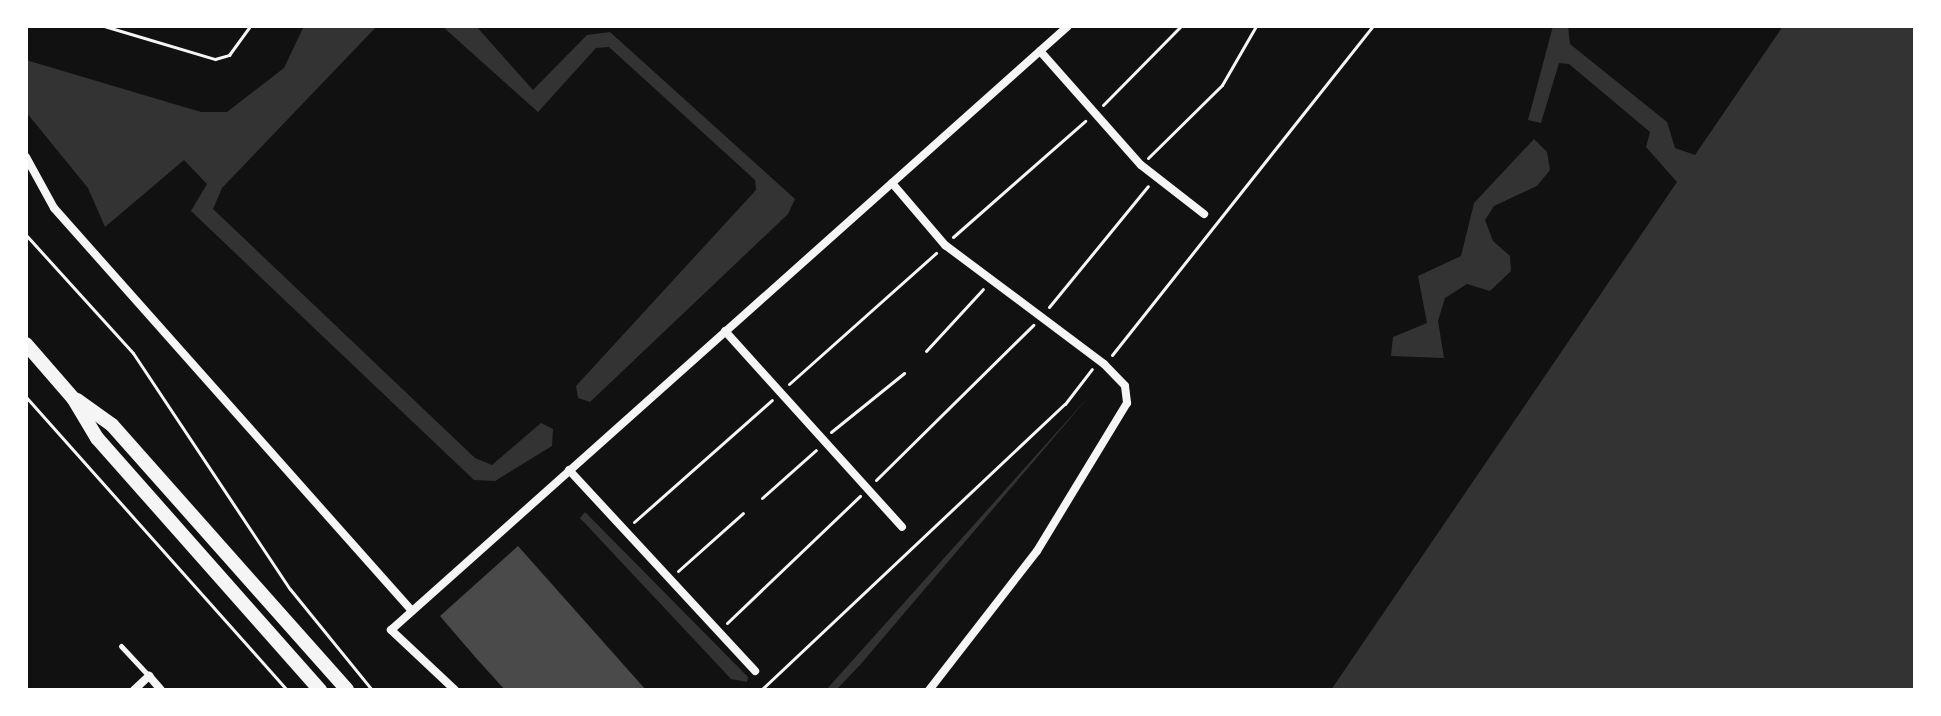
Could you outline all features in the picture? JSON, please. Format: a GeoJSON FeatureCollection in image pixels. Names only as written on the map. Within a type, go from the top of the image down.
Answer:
{"type":"FeatureCollection","features":[{"type":"Feature","properties":{"kind":"main road"},"geometry":{"type":"LineString","coordinates":[[26,344],[73,398],[97,438],[320,690]]}},
{"type":"Feature","properties":{"kind":"main road"},"geometry":{"type":"LineString","coordinates":[[73,398],[112,425],[347,690]]}},
{"type":"Feature","properties":{"kind":"street"},"geometry":{"type":"LineString","coordinates":[[455,690],[391,630],[1068,26]]}},
{"type":"Feature","properties":{"kind":"street"},"geometry":{"type":"LineString","coordinates":[[1040,51],[1141,165],[1204,214]]}},
{"type":"Feature","properties":{"kind":"street"},"geometry":{"type":"LineString","coordinates":[[26,157],[54,208],[412,611]]}},
{"type":"Feature","properties":{"kind":"street"},"geometry":{"type":"LineString","coordinates":[[892,183],[945,245],[1102,362],[1125,386],[1120,425],[1029,563],[929,690]]}},
{"type":"Feature","properties":{"kind":"street"},"geometry":{"type":"LineString","coordinates":[[725,331],[902,527]]}},
{"type":"Feature","properties":{"kind":"street"},"geometry":{"type":"LineString","coordinates":[[569,470],[755,671]]}},
{"type":"Feature","properties":{"kind":"street"},"geometry":{"type":"LineString","coordinates":[[134,690],[149,676],[161,690]]}},
{"type":"Feature","properties":{"kind":"lane"},"geometry":{"type":"LineString","coordinates":[[121,646],[149,676]]}},
{"type":"Feature","properties":{"kind":"path"},"geometry":{"type":"LineString","coordinates":[[104,26],[215,59],[229,55],[250,26]]}},
{"type":"Feature","properties":{"kind":"path"},"geometry":{"type":"LineString","coordinates":[[1178,36],[1181,26]]}},
{"type":"Feature","properties":{"kind":"path"},"geometry":{"type":"LineString","coordinates":[[1141,165],[1222,85],[1256,26]]}},
{"type":"Feature","properties":{"kind":"path"},"geometry":{"type":"LineString","coordinates":[[761,690],[1065,404],[1250,190],[1373,26]]}},
{"type":"Feature","properties":{"kind":"path"},"geometry":{"type":"LineString","coordinates":[[718,632],[1040,317],[1157,176]]}},
{"type":"Feature","properties":{"kind":"path"},"geometry":{"type":"LineString","coordinates":[[26,235],[140,363],[290,589],[372,690]]}},
{"type":"Feature","properties":{"kind":"path"},"geometry":{"type":"LineString","coordinates":[[926,351],[991,280]]}},
{"type":"Feature","properties":{"kind":"path"},"geometry":{"type":"LineString","coordinates":[[26,397],[287,690]]}},
{"type":"Feature","properties":{"kind":"path"},"geometry":{"type":"LineString","coordinates":[[625,530],[706,459]]}},
{"type":"Feature","properties":{"kind":"path"},"geometry":{"type":"LineString","coordinates":[[670,578],[743,513]]}},
{"type":"Feature","properties":{"kind":"shaded area"},"geometry":{"type":"Polygon","coordinates":[[[304,26],[377,26],[222,188],[213,209],[475,458],[492,465],[541,423],[553,429],[552,446],[495,481],[474,480],[191,211],[207,184],[184,160],[105,227],[88,188],[26,112],[26,60],[201,112],[227,112],[284,68],[304,26]]]}},
{"type":"Feature","properties":{"kind":"shaded area"},"geometry":{"type":"Polygon","coordinates":[[[442,26],[476,26],[533,90],[587,35],[610,32],[795,199],[788,214],[590,402],[578,398],[576,386],[756,190],[755,180],[609,47],[596,48],[538,112],[442,26]]]}},
{"type":"Feature","properties":{"kind":"shaded area"},"geometry":{"type":"Polygon","coordinates":[[[1553,26],[1568,26],[1570,44],[1667,122],[1675,148],[1695,155],[1783,26],[1915,26],[1915,690],[1331,690],[1677,182],[1646,147],[1650,132],[1569,64],[1559,63],[1541,123],[1528,120],[1553,26]]]}},
{"type":"Feature","properties":{"kind":"shaded area"},"geometry":{"type":"Polygon","coordinates":[[[1534,139],[1547,152],[1550,170],[1537,186],[1494,206],[1485,220],[1493,241],[1510,256],[1511,271],[1490,291],[1467,284],[1445,298],[1438,321],[1444,358],[1391,356],[1393,337],[1427,323],[1418,276],[1461,256],[1474,203],[1534,139]]]}},
{"type":"Feature","properties":{"kind":"shaded area"},"geometry":{"type":"Polygon","coordinates":[[[1091,394],[860,665],[836,690],[826,690],[1091,394]]]}},
{"type":"Feature","properties":{"kind":"shaded area"},"geometry":{"type":"Polygon","coordinates":[[[585,512],[748,677],[747,682],[731,679],[580,518],[585,512]]]}},
{"type":"Feature","properties":{"kind":"building"},"geometry":{"type":"Polygon","coordinates":[[[518,546],[646,690],[505,690],[476,658],[440,616],[518,546]]]}}]}
